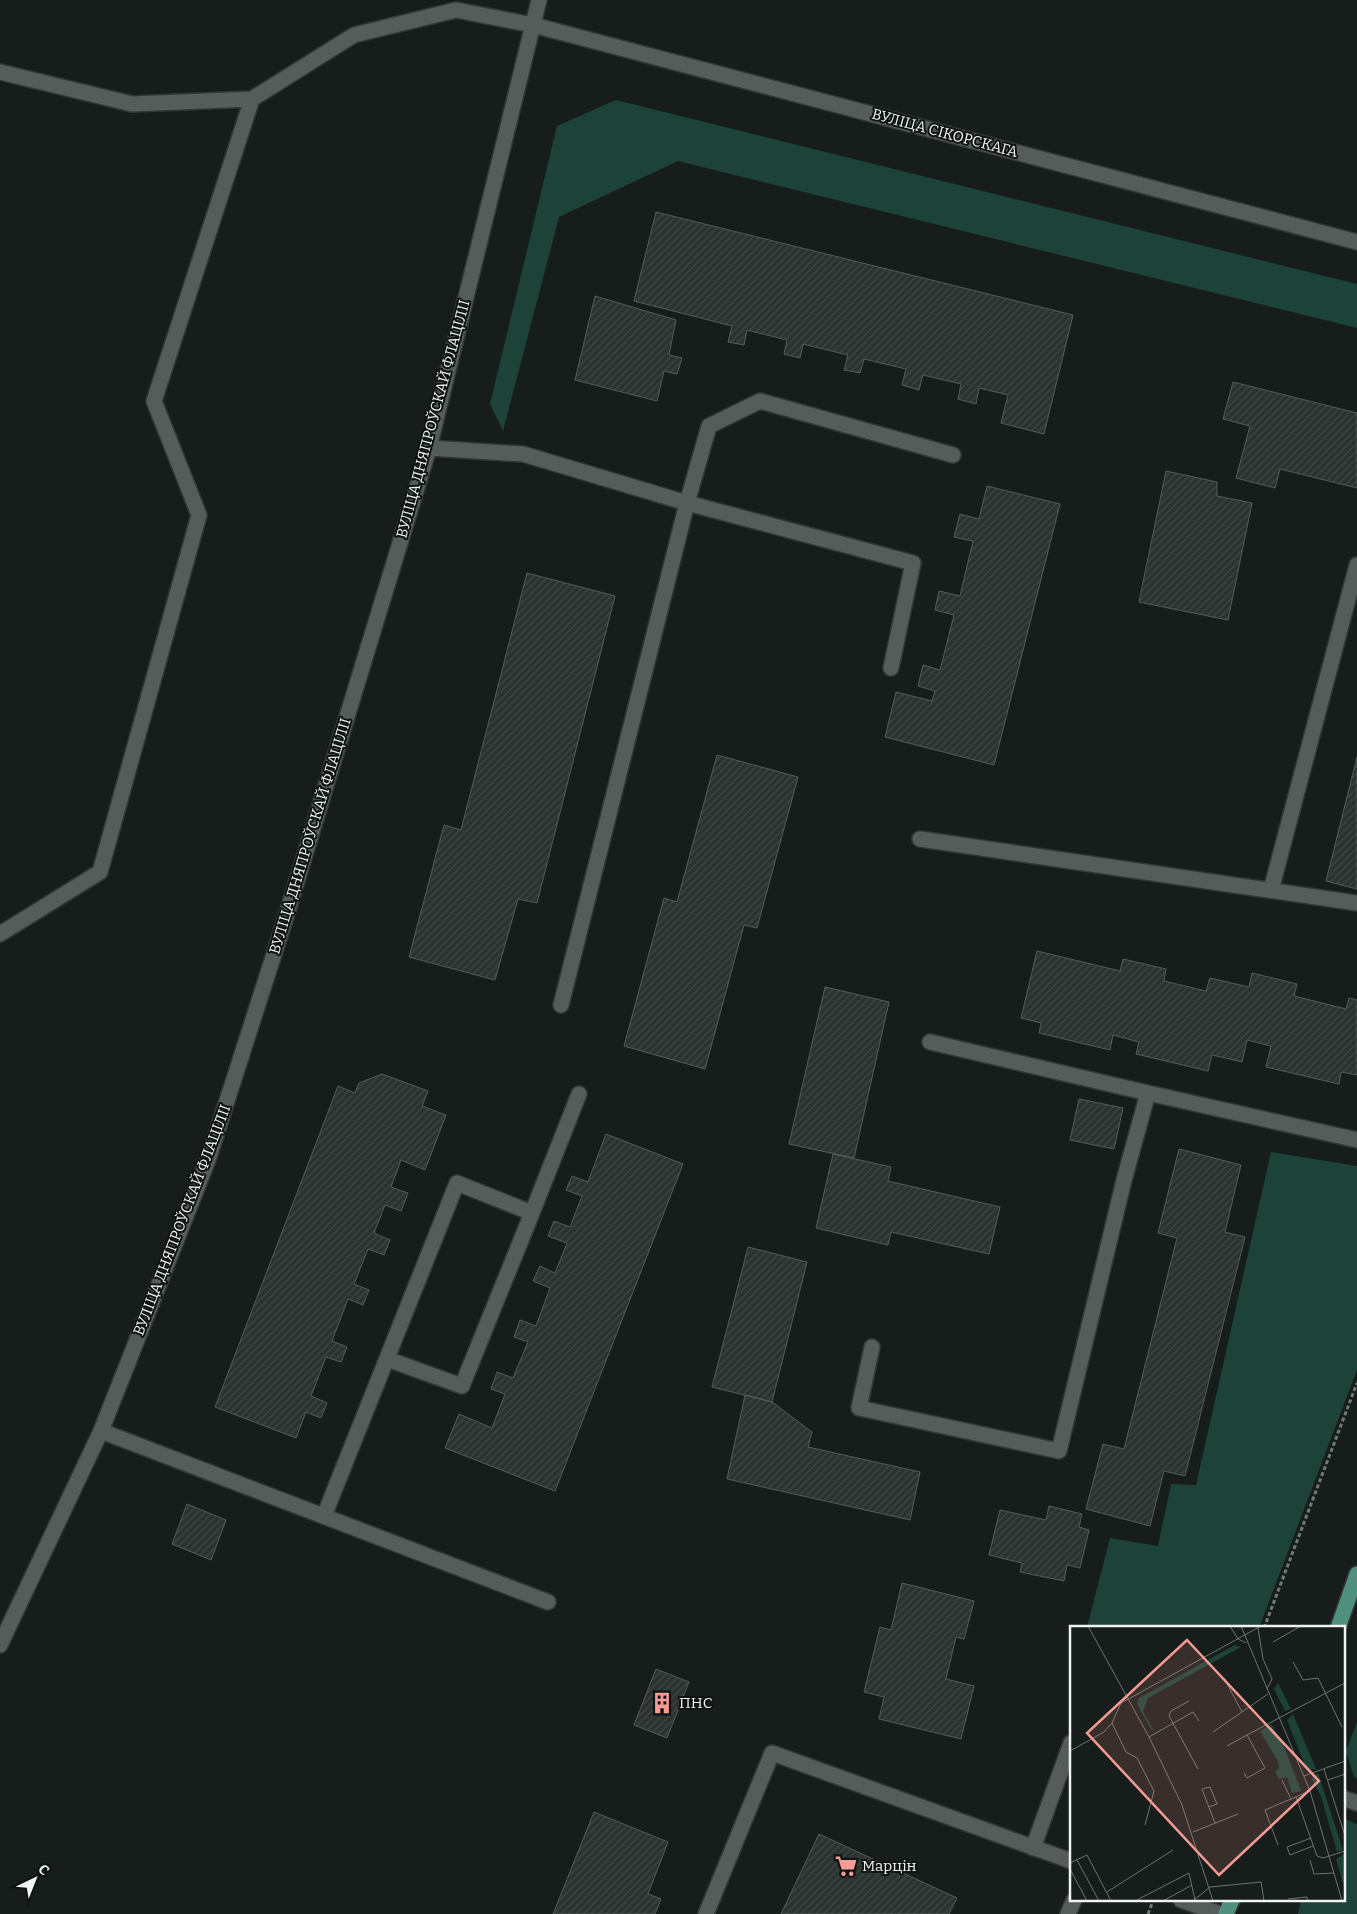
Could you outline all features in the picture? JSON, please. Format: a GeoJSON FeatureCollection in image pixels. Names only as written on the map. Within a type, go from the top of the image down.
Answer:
{"type":"FeatureCollection","features":[{"type":"Feature","properties":{"kind":"main road"},"geometry":{"type":"LineString","coordinates":[[1339,1626],[1357,1574]]}},
{"type":"Feature","properties":{"kind":"main road"},"geometry":{"type":"LineString","coordinates":[[1226,1914],[1231,1902]]}},
{"type":"Feature","properties":{"kind":"street","name":"ВУЛІЦА ДНЯПРОЎСКАЙ ФЛАЦІЛІІ"},"geometry":{"type":"LineString","coordinates":[[0,1645],[101,1431],[208,1160],[286,920],[429,448],[539,0]]}},
{"type":"Feature","properties":{"kind":"street","name":"ВУЛІЦА СІКОРСКАГА"},"geometry":{"type":"LineString","coordinates":[[252,99],[354,35],[456,10],[533,25],[1357,242]]}},
{"type":"Feature","properties":{"kind":"street"},"geometry":{"type":"LineString","coordinates":[[0,72],[132,104],[252,99],[154,401],[199,515],[100,872],[0,934]]}},
{"type":"Feature","properties":{"kind":"street"},"geometry":{"type":"LineString","coordinates":[[561,1005],[687,503],[709,426],[760,401],[953,454]]}},
{"type":"Feature","properties":{"kind":"street"},"geometry":{"type":"LineString","coordinates":[[429,448],[522,454],[687,503],[914,563],[890,668]]}},
{"type":"Feature","properties":{"kind":"street"},"geometry":{"type":"LineString","coordinates":[[1271,890],[1357,565]]}},
{"type":"Feature","properties":{"kind":"street"},"geometry":{"type":"LineString","coordinates":[[920,839],[1357,903]]}},
{"type":"Feature","properties":{"kind":"street"},"geometry":{"type":"LineString","coordinates":[[930,1042],[1357,1140]]}},
{"type":"Feature","properties":{"kind":"street"},"geometry":{"type":"LineString","coordinates":[[872,1347],[859,1408],[1059,1451],[1124,1180],[1148,1093]]}},
{"type":"Feature","properties":{"kind":"street"},"geometry":{"type":"LineString","coordinates":[[387,1359],[462,1386],[579,1094]]}},
{"type":"Feature","properties":{"kind":"street"},"geometry":{"type":"LineString","coordinates":[[324,1516],[457,1183],[532,1213]]}},
{"type":"Feature","properties":{"kind":"street"},"geometry":{"type":"LineString","coordinates":[[101,1431],[548,1602]]}},
{"type":"Feature","properties":{"kind":"street"},"geometry":{"type":"LineString","coordinates":[[1033,1848],[1070,1746]]}},
{"type":"Feature","properties":{"kind":"street"},"geometry":{"type":"LineString","coordinates":[[706,1914],[772,1753],[1070,1861]]}},
{"type":"Feature","properties":{"kind":"street"},"geometry":{"type":"LineString","coordinates":[[1344,1798],[1357,1803]]}},
{"type":"Feature","properties":{"kind":"street"},"geometry":{"type":"LineString","coordinates":[[1068,1914],[1073,1902]]}},
{"type":"Feature","properties":{"kind":"street"},"geometry":{"type":"LineString","coordinates":[[1187,1902],[1220,1914]]}},
{"type":"Feature","properties":{"kind":"path"},"geometry":{"type":"LineString","coordinates":[[1265,1626],[1357,1383]]}},
{"type":"Feature","properties":{"kind":"path"},"geometry":{"type":"LineString","coordinates":[[1148,1914],[1153,1902]]}},
{"type":"Feature","properties":{"kind":"green space"},"geometry":{"type":"Polygon","coordinates":[[[616,100],[1357,284],[1357,328],[678,161],[559,217],[503,431],[490,404],[557,126],[616,100]]]}},
{"type":"Feature","properties":{"kind":"green space"},"geometry":{"type":"Polygon","coordinates":[[[1271,1152],[1357,1166],[1357,1370],[1260,1626],[1087,1626],[1110,1538],[1158,1546],[1171,1484],[1196,1485],[1271,1152]]]}},
{"type":"Feature","properties":{"kind":"green space"},"geometry":{"type":"Polygon","coordinates":[[[1357,1722],[1357,1778],[1354,1777],[1346,1751],[1357,1722]]]}},
{"type":"Feature","properties":{"kind":"green space"},"geometry":{"type":"Polygon","coordinates":[[[1344,1820],[1357,1824],[1357,1914],[1298,1914],[1301,1902],[1344,1902],[1344,1820]]]}},
{"type":"Feature","properties":{"kind":"building"},"geometry":{"type":"Polygon","coordinates":[[[656,212],[1073,315],[1044,434],[1001,423],[1008,395],[979,388],[976,404],[958,399],[961,384],[923,375],[919,390],[902,385],[906,369],[864,359],[860,373],[844,370],[848,355],[803,344],[800,358],[784,354],[787,340],[747,330],[744,345],[728,342],[732,326],[634,301],[656,212]]]}},
{"type":"Feature","properties":{"kind":"building"},"geometry":{"type":"Polygon","coordinates":[[[595,296],[676,320],[669,355],[682,358],[677,374],[664,371],[657,401],[575,380],[595,296]]]}},
{"type":"Feature","properties":{"kind":"building"},"geometry":{"type":"Polygon","coordinates":[[[1233,382],[1357,413],[1357,488],[1280,469],[1275,488],[1236,478],[1250,426],[1223,419],[1233,382]]]}},
{"type":"Feature","properties":{"kind":"building"},"geometry":{"type":"Polygon","coordinates":[[[1166,471],[1217,482],[1217,496],[1252,503],[1228,620],[1139,602],[1166,471]]]}},
{"type":"Feature","properties":{"kind":"building"},"geometry":{"type":"Polygon","coordinates":[[[987,486],[1060,504],[994,765],[885,737],[896,692],[932,701],[935,691],[918,686],[923,665],[940,670],[954,615],[935,610],[939,591],[960,596],[973,541],[954,537],[960,514],[979,519],[987,486]]]}},
{"type":"Feature","properties":{"kind":"building"},"geometry":{"type":"Polygon","coordinates":[[[527,573],[615,596],[537,903],[518,899],[495,980],[409,957],[444,825],[461,830],[527,573]]]}},
{"type":"Feature","properties":{"kind":"building"},"geometry":{"type":"Polygon","coordinates":[[[717,755],[798,777],[757,928],[744,925],[705,1069],[624,1046],[664,898],[677,902],[717,755]]]}},
{"type":"Feature","properties":{"kind":"building"},"geometry":{"type":"Polygon","coordinates":[[[1357,757],[1357,889],[1326,881],[1357,757]]]}},
{"type":"Feature","properties":{"kind":"building"},"geometry":{"type":"Polygon","coordinates":[[[1037,951],[1120,971],[1123,959],[1166,969],[1164,981],[1206,991],[1210,978],[1249,987],[1252,973],[1297,984],[1294,996],[1346,1009],[1349,998],[1357,1000],[1357,1075],[1341,1072],[1339,1084],[1266,1067],[1271,1046],[1247,1040],[1242,1062],[1212,1055],[1208,1071],[1136,1054],[1139,1042],[1113,1035],[1110,1050],[1039,1033],[1041,1023],[1021,1018],[1037,951]]]}},
{"type":"Feature","properties":{"kind":"building"},"geometry":{"type":"Polygon","coordinates":[[[825,987],[889,1002],[854,1158],[789,1144],[825,987]]]}},
{"type":"Feature","properties":{"kind":"building"},"geometry":{"type":"Polygon","coordinates":[[[382,1074],[428,1091],[422,1106],[446,1115],[425,1170],[401,1160],[391,1187],[408,1193],[401,1211],[385,1205],[374,1233],[390,1240],[384,1255],[368,1249],[354,1284],[369,1290],[363,1305],[348,1299],[332,1341],[347,1347],[341,1362],[326,1357],[311,1396],[327,1403],[321,1418],[306,1412],[296,1438],[215,1407],[338,1086],[355,1093],[359,1083],[382,1074]]]}},
{"type":"Feature","properties":{"kind":"building"},"geometry":{"type":"Polygon","coordinates":[[[1079,1099],[1123,1108],[1114,1149],[1070,1140],[1079,1099]]]}},
{"type":"Feature","properties":{"kind":"building"},"geometry":{"type":"Polygon","coordinates":[[[606,1134],[683,1164],[555,1491],[445,1448],[459,1414],[492,1428],[505,1394],[491,1389],[497,1372],[513,1378],[528,1342],[514,1337],[520,1320],[536,1326],[550,1288],[533,1281],[540,1266],[555,1273],[567,1243],[548,1236],[554,1221],[570,1227],[582,1196],[566,1190],[572,1176],[588,1182],[606,1134]]]}},
{"type":"Feature","properties":{"kind":"building"},"geometry":{"type":"Polygon","coordinates":[[[1179,1149],[1241,1165],[1225,1232],[1245,1237],[1185,1476],[1164,1471],[1150,1526],[1086,1509],[1103,1444],[1124,1449],[1177,1238],[1158,1233],[1179,1149]]]}},
{"type":"Feature","properties":{"kind":"building"},"geometry":{"type":"Polygon","coordinates":[[[833,1154],[891,1167],[888,1181],[1000,1207],[989,1254],[891,1232],[888,1245],[816,1228],[833,1154]]]}},
{"type":"Feature","properties":{"kind":"building"},"geometry":{"type":"Polygon","coordinates":[[[748,1247],[807,1262],[772,1402],[712,1387],[748,1247]]]}},
{"type":"Feature","properties":{"kind":"building"},"geometry":{"type":"Polygon","coordinates":[[[745,1395],[772,1402],[812,1432],[808,1447],[920,1472],[910,1520],[727,1479],[745,1395]]]}},
{"type":"Feature","properties":{"kind":"building"},"geometry":{"type":"Polygon","coordinates":[[[187,1504],[226,1520],[211,1560],[172,1544],[187,1504]]]}},
{"type":"Feature","properties":{"kind":"building"},"geometry":{"type":"Polygon","coordinates":[[[1049,1506],[1082,1514],[1079,1527],[1089,1530],[1080,1568],[1067,1565],[1064,1581],[1020,1572],[1022,1563],[989,1555],[1000,1510],[1046,1520],[1049,1506]]]}},
{"type":"Feature","properties":{"kind":"building"},"geometry":{"type":"Polygon","coordinates":[[[902,1583],[974,1601],[964,1639],[956,1637],[946,1679],[974,1686],[961,1739],[879,1719],[884,1697],[864,1692],[880,1627],[891,1630],[902,1583]]]}},
{"type":"Feature","properties":{"kind":"building","name":"ПНС"},"geometry":{"type":"Polygon","coordinates":[[[656,1669],[689,1682],[667,1738],[634,1725],[656,1669]]]}},
{"type":"Feature","properties":{"kind":"building"},"geometry":{"type":"Polygon","coordinates":[[[594,1812],[668,1842],[648,1894],[661,1899],[655,1914],[553,1914],[594,1812]]]}},
{"type":"Feature","properties":{"kind":"building","name":"Марцін"},"geometry":{"type":"Polygon","coordinates":[[[819,1834],[957,1898],[949,1914],[781,1914],[819,1834]]]}},
{"type":"Feature","properties":{"kind":"place","name":"ПНС"},"geometry":{"type":"Point","coordinates":[662,1703]}},
{"type":"Feature","properties":{"kind":"place","name":"Марцін"},"geometry":{"type":"Point","coordinates":[846,1866]}}]}
